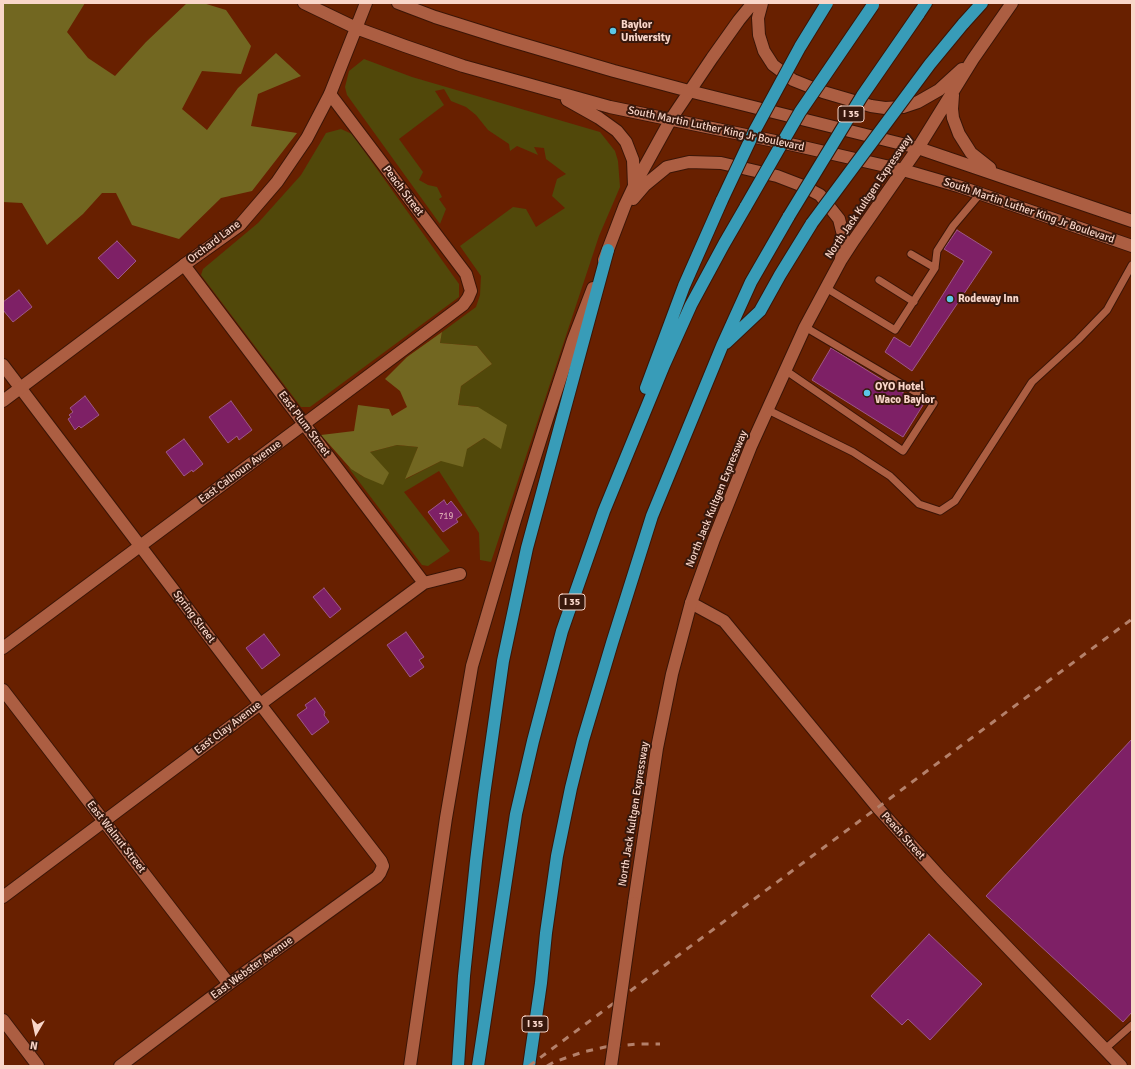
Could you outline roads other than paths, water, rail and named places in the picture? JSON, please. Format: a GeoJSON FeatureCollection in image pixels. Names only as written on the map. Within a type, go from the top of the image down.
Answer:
{"type":"FeatureCollection","features":[{"type":"Feature","properties":{"kind":"highway"},"geometry":{"type":"LineString","coordinates":[[604,511],[652,372],[684,286],[755,130],[800,47],[827,3]]}},
{"type":"Feature","properties":{"kind":"highway","name":"I 35"},"geometry":{"type":"LineString","coordinates":[[529,1066],[541,983],[546,933],[558,856],[571,788],[612,643],[652,516],[722,346],[751,282],[862,96],[926,3]]}},
{"type":"Feature","properties":{"kind":"highway"},"geometry":{"type":"LineString","coordinates":[[722,346],[760,311],[812,222],[930,64],[982,3]]}},
{"type":"Feature","properties":{"kind":"highway","name":"I 35"},"geometry":{"type":"LineString","coordinates":[[478,1066],[516,814],[533,741],[562,631],[604,511],[664,365],[688,312],[724,244],[800,112],[874,4]]}},
{"type":"Feature","properties":{"kind":"highway"},"geometry":{"type":"LineString","coordinates":[[458,1066],[464,976],[477,853],[503,661],[527,548],[608,250]]}},
{"type":"Feature","properties":{"kind":"main road","name":"South Martin Luther King Jr Boulevard"},"geometry":{"type":"LineString","coordinates":[[304,3],[356,28],[463,66],[550,91],[610,106],[903,170],[980,194],[1132,246]]}},
{"type":"Feature","properties":{"kind":"main road","name":"Orchard Lane"},"geometry":{"type":"LineString","coordinates":[[3,401],[184,265],[240,225],[277,182],[307,138],[330,94],[366,3]]}},
{"type":"Feature","properties":{"kind":"main road"},"geometry":{"type":"LineString","coordinates":[[398,3],[434,17],[505,39],[689,91],[918,148],[1132,220]]}},
{"type":"Feature","properties":{"kind":"main road"},"geometry":{"type":"LineString","coordinates":[[410,1066],[446,818],[472,666],[515,520],[552,405],[573,340],[616,228],[634,186],[671,119],[689,91],[739,20],[753,3]]}},
{"type":"Feature","properties":{"kind":"main road"},"geometry":{"type":"LineString","coordinates":[[762,3],[758,18],[759,35],[764,52],[773,65],[794,80],[823,92],[871,106],[886,108],[903,107],[918,102],[939,90],[973,59]]}},
{"type":"Feature","properties":{"kind":"main road","name":"North Jack Kultgen Expressway"},"geometry":{"type":"LineString","coordinates":[[611,1066],[657,748],[672,674],[692,603],[714,539],[785,370],[805,327],[841,260],[918,148],[973,59],[1012,3]]}},
{"type":"Feature","properties":{"kind":"main road"},"geometry":{"type":"LineString","coordinates":[[954,90],[952,109],[953,118],[963,142],[971,153],[981,162],[1001,176]]}},
{"type":"Feature","properties":{"kind":"main road"},"geometry":{"type":"LineString","coordinates":[[550,91],[594,115],[617,131],[626,142],[633,160],[634,186]]}},
{"type":"Feature","properties":{"kind":"main road","name":"Peach Street"},"geometry":{"type":"LineString","coordinates":[[330,94],[466,274],[471,290]]}},
{"type":"Feature","properties":{"kind":"main road"},"geometry":{"type":"LineString","coordinates":[[616,228],[631,201],[645,185],[667,167],[689,162],[721,163],[777,176],[803,186],[820,195],[839,218],[843,235],[841,260]]}},
{"type":"Feature","properties":{"kind":"main road","name":"East Plum Street"},"geometry":{"type":"LineString","coordinates":[[184,265],[424,583]]}},
{"type":"Feature","properties":{"kind":"main road","name":"East Calhoun Avenue"},"geometry":{"type":"LineString","coordinates":[[3,648],[463,304],[471,290]]}},
{"type":"Feature","properties":{"kind":"main road","name":"Spring Street"},"geometry":{"type":"LineString","coordinates":[[3,364],[260,704],[382,861],[382,869]]}},
{"type":"Feature","properties":{"kind":"main road","name":"East Clay Avenue"},"geometry":{"type":"LineString","coordinates":[[3,897],[424,583],[460,574]]}},
{"type":"Feature","properties":{"kind":"main road","name":"Peach Street"},"geometry":{"type":"LineString","coordinates":[[692,603],[724,620],[878,808],[941,878],[1121,1066]]}},
{"type":"Feature","properties":{"kind":"main road","name":"East Walnut Street"},"geometry":{"type":"LineString","coordinates":[[3,690],[229,984]]}},
{"type":"Feature","properties":{"kind":"main road","name":"East Webster Avenue"},"geometry":{"type":"LineString","coordinates":[[120,1066],[229,984],[376,877],[382,869]]}},
{"type":"Feature","properties":{"kind":"main road"},"geometry":{"type":"LineString","coordinates":[[3,1020],[38,1066]]}},
{"type":"Feature","properties":{"kind":"lane"},"geometry":{"type":"LineString","coordinates":[[826,288],[895,330],[935,268],[937,251],[953,226],[980,194]]}},
{"type":"Feature","properties":{"kind":"lane"},"geometry":{"type":"LineString","coordinates":[[911,254],[935,268]]}},
{"type":"Feature","properties":{"kind":"lane"},"geometry":{"type":"LineString","coordinates":[[768,410],[853,452],[890,476],[919,504],[940,511],[955,501],[1032,382],[1078,340],[1107,310],[1132,265]]}},
{"type":"Feature","properties":{"kind":"lane"},"geometry":{"type":"LineString","coordinates":[[879,280],[914,302]]}},
{"type":"Feature","properties":{"kind":"lane"},"geometry":{"type":"LineString","coordinates":[[785,370],[903,451],[934,403],[805,327]]}},
{"type":"Feature","properties":{"kind":"lane"},"geometry":{"type":"LineString","coordinates":[[1105,1049],[1132,1025]]}},
{"type":"Feature","properties":{"kind":"railway"},"geometry":{"type":"LineString","coordinates":[[529,1066],[1132,619]]}},
{"type":"Feature","properties":{"kind":"railway"},"geometry":{"type":"LineString","coordinates":[[547,1066],[583,1052],[605,1047],[660,1044]]}},
{"type":"Feature","properties":{"kind":"place","name":"Baylor University"},"geometry":{"type":"Point","coordinates":[613,31]}},
{"type":"Feature","properties":{"kind":"place","name":"Rodeway Inn"},"geometry":{"type":"Point","coordinates":[950,299]}},
{"type":"Feature","properties":{"kind":"place","name":"OYO Hotel Waco Baylor"},"geometry":{"type":"Point","coordinates":[867,393]}}]}
